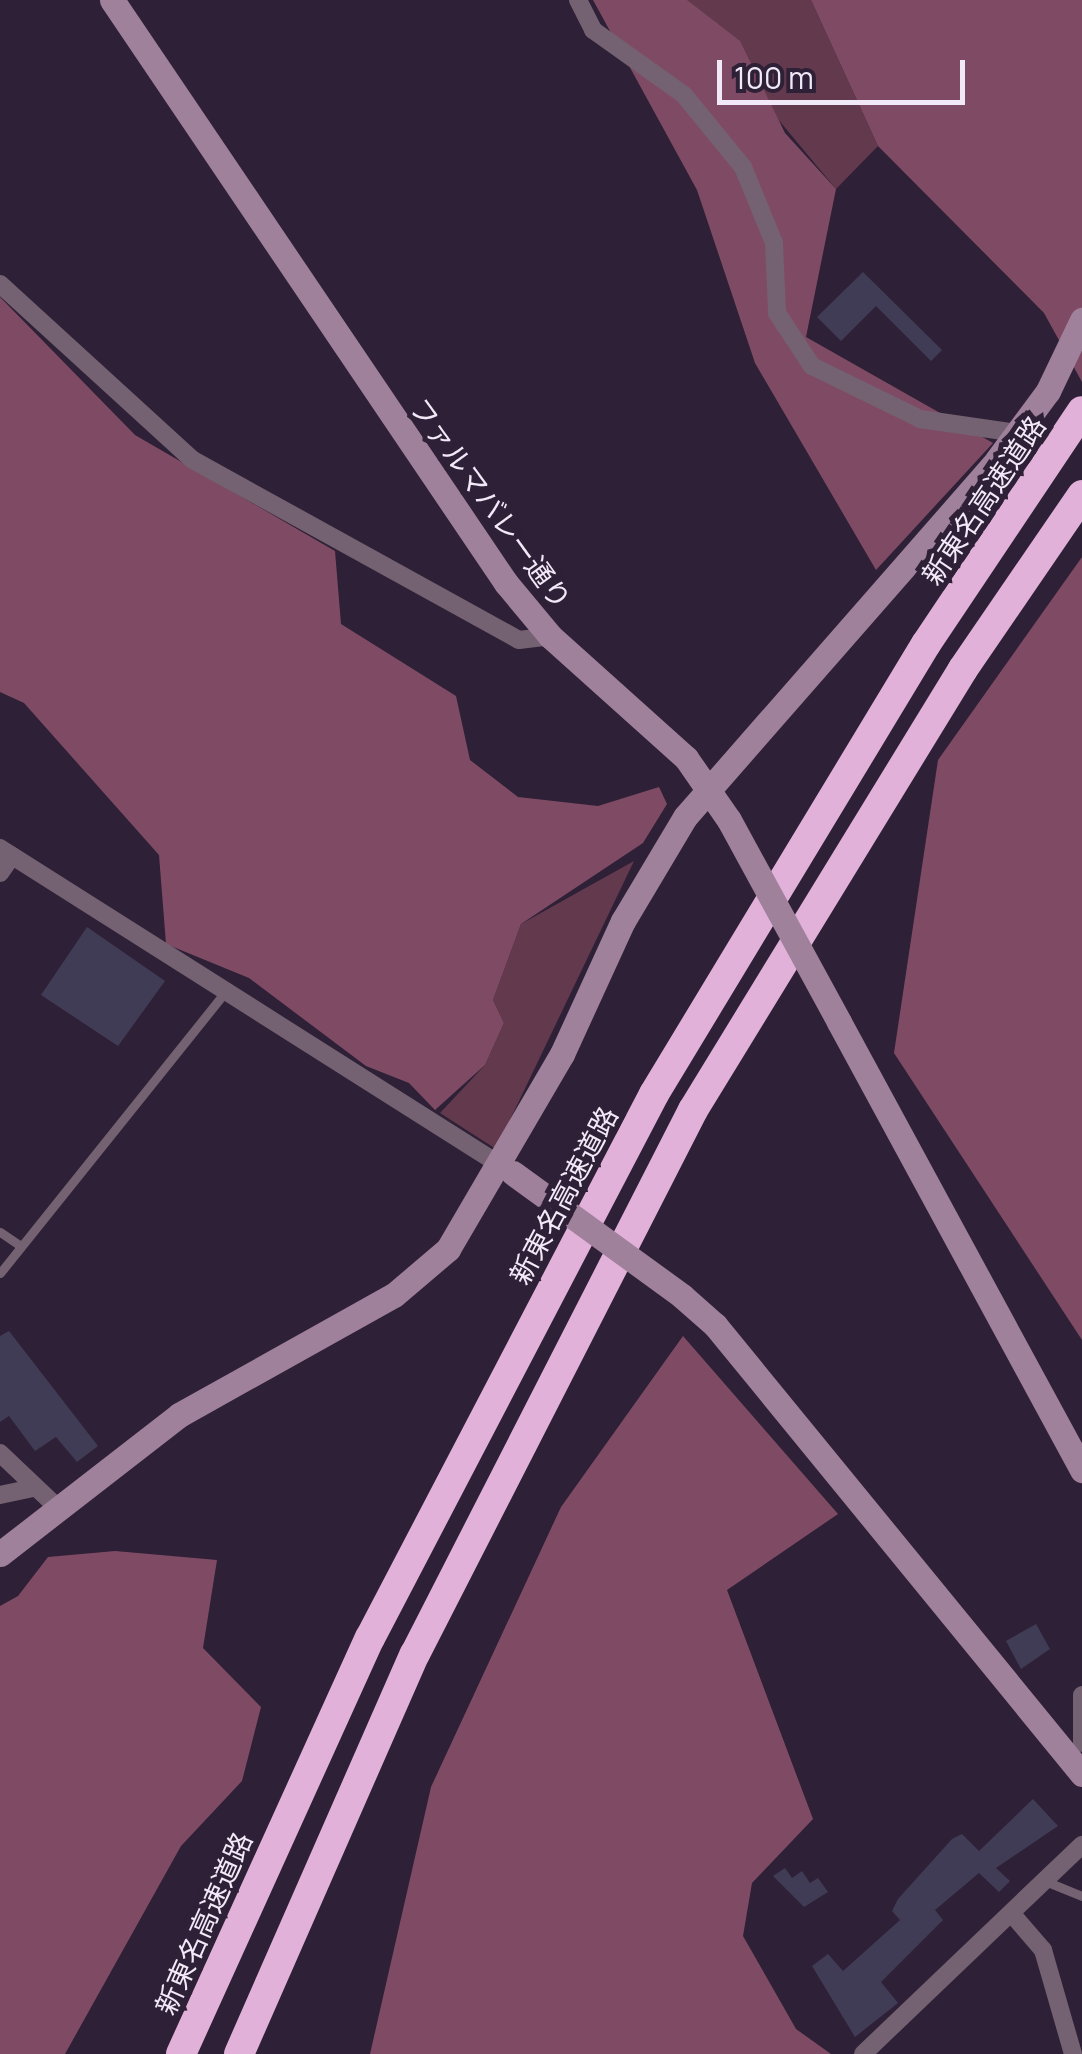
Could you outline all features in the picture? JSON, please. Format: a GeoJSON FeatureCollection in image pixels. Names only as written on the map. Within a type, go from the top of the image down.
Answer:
{"type":"FeatureCollection","features":[{"type":"Feature","properties":{"kind":"highway","name":"新東名高速道路"},"geometry":{"type":"LineString","coordinates":[[181,2054],[370,1638],[654,1094],[926,644],[1082,411]]}},
{"type":"Feature","properties":{"kind":"highway"},"geometry":{"type":"LineString","coordinates":[[238,2054],[415,1654],[674,1145],[910,753],[1082,494]]}},
{"type":"Feature","properties":{"kind":"street","name":"ファルマバレー通り"},"geometry":{"type":"LineString","coordinates":[[112,0],[407,440],[550,636],[708,786],[1082,1470]]}},
{"type":"Feature","properties":{"kind":"street"},"geometry":{"type":"LineString","coordinates":[[578,0],[593,30],[684,94],[743,167],[774,243],[778,313],[812,366],[920,419],[1017,433]]}},
{"type":"Feature","properties":{"kind":"street"},"geometry":{"type":"LineString","coordinates":[[0,284],[194,460],[519,640],[550,636]]}},
{"type":"Feature","properties":{"kind":"street"},"geometry":{"type":"LineString","coordinates":[[0,1554],[180,1415],[428,1271],[506,1169],[623,921],[708,786],[1017,433],[1082,320]]}},
{"type":"Feature","properties":{"kind":"street"},"geometry":{"type":"LineString","coordinates":[[0,873],[6,852],[223,995],[506,1169],[682,1296],[716,1325],[1082,1774]]}},
{"type":"Feature","properties":{"kind":"street"},"geometry":{"type":"LineString","coordinates":[[0,1453],[58,1508]]}},
{"type":"Feature","properties":{"kind":"street"},"geometry":{"type":"LineString","coordinates":[[0,1495],[34,1488]]}},
{"type":"Feature","properties":{"kind":"street"},"geometry":{"type":"LineString","coordinates":[[1082,1695],[1082,1743]]}},
{"type":"Feature","properties":{"kind":"street"},"geometry":{"type":"LineString","coordinates":[[864,2054],[1082,1844]]}},
{"type":"Feature","properties":{"kind":"street"},"geometry":{"type":"LineString","coordinates":[[1012,1914],[1043,1950],[1073,2054]]}},
{"type":"Feature","properties":{"kind":"lane"},"geometry":{"type":"LineString","coordinates":[[0,1273],[223,995]]}},
{"type":"Feature","properties":{"kind":"lane"},"geometry":{"type":"LineString","coordinates":[[0,1232],[22,1246]]}},
{"type":"Feature","properties":{"kind":"lane"},"geometry":{"type":"LineString","coordinates":[[1045,1881],[1082,1896]]}},
{"type":"Feature","properties":{"kind":"shaded area"},"geometry":{"type":"Polygon","coordinates":[[[593,0],[687,0],[740,41],[785,133],[836,189],[806,337],[993,443],[876,570],[755,363],[697,190],[593,0]]]}},
{"type":"Feature","properties":{"kind":"shaded area"},"geometry":{"type":"Polygon","coordinates":[[[679,0],[811,0],[878,146],[836,189],[679,0]]]}},
{"type":"Feature","properties":{"kind":"shaded area"},"geometry":{"type":"Polygon","coordinates":[[[811,0],[1082,0],[1082,382],[1044,313],[878,146],[811,0]]]}},
{"type":"Feature","properties":{"kind":"shaded area"},"geometry":{"type":"Polygon","coordinates":[[[0,297],[135,435],[335,551],[341,624],[456,696],[470,760],[518,797],[598,806],[659,787],[667,804],[643,843],[521,924],[493,1000],[504,1023],[485,1065],[435,1110],[409,1083],[366,1066],[249,978],[166,944],[159,855],[24,703],[0,692],[0,297]]]}},
{"type":"Feature","properties":{"kind":"shaded area"},"geometry":{"type":"Polygon","coordinates":[[[1082,557],[1082,1340],[894,1053],[938,760],[1082,557]]]}},
{"type":"Feature","properties":{"kind":"shaded area"},"geometry":{"type":"Polygon","coordinates":[[[634,861],[496,1149],[440,1113],[485,1065],[504,1023],[493,1000],[521,924],[634,861]]]}},
{"type":"Feature","properties":{"kind":"shaded area"},"geometry":{"type":"Polygon","coordinates":[[[683,1336],[838,1514],[727,1590],[813,1819],[752,1883],[743,1936],[796,2029],[831,2054],[370,2054],[431,1787],[561,1507],[683,1336]]]}},
{"type":"Feature","properties":{"kind":"shaded area"},"geometry":{"type":"Polygon","coordinates":[[[115,1551],[217,1560],[203,1648],[261,1707],[242,1781],[181,1846],[65,2054],[0,2054],[0,1606],[18,1596],[48,1557],[115,1551]]]}},
{"type":"Feature","properties":{"kind":"building"},"geometry":{"type":"Polygon","coordinates":[[[863,272],[942,350],[931,361],[876,306],[841,341],[817,317],[863,272]]]}},
{"type":"Feature","properties":{"kind":"building"},"geometry":{"type":"Polygon","coordinates":[[[87,927],[165,981],[118,1046],[41,995],[87,927]]]}},
{"type":"Feature","properties":{"kind":"building"},"geometry":{"type":"Polygon","coordinates":[[[9,1331],[98,1446],[77,1462],[56,1437],[35,1451],[9,1416],[0,1422],[0,1336],[9,1331]]]}},
{"type":"Feature","properties":{"kind":"building"},"geometry":{"type":"Polygon","coordinates":[[[1036,1624],[1050,1649],[1021,1669],[1006,1641],[1036,1624]]]}},
{"type":"Feature","properties":{"kind":"building"},"geometry":{"type":"Polygon","coordinates":[[[1033,1799],[1058,1826],[996,1868],[1010,1881],[999,1892],[979,1873],[935,1910],[943,1920],[881,1982],[898,2003],[855,2037],[812,1966],[828,1954],[843,1971],[900,1920],[892,1911],[898,1899],[952,1839],[962,1834],[979,1851],[1033,1799]]]}},
{"type":"Feature","properties":{"kind":"building"},"geometry":{"type":"Polygon","coordinates":[[[785,1868],[792,1878],[802,1871],[810,1883],[818,1878],[828,1892],[804,1907],[773,1876],[785,1868]]]}}]}
